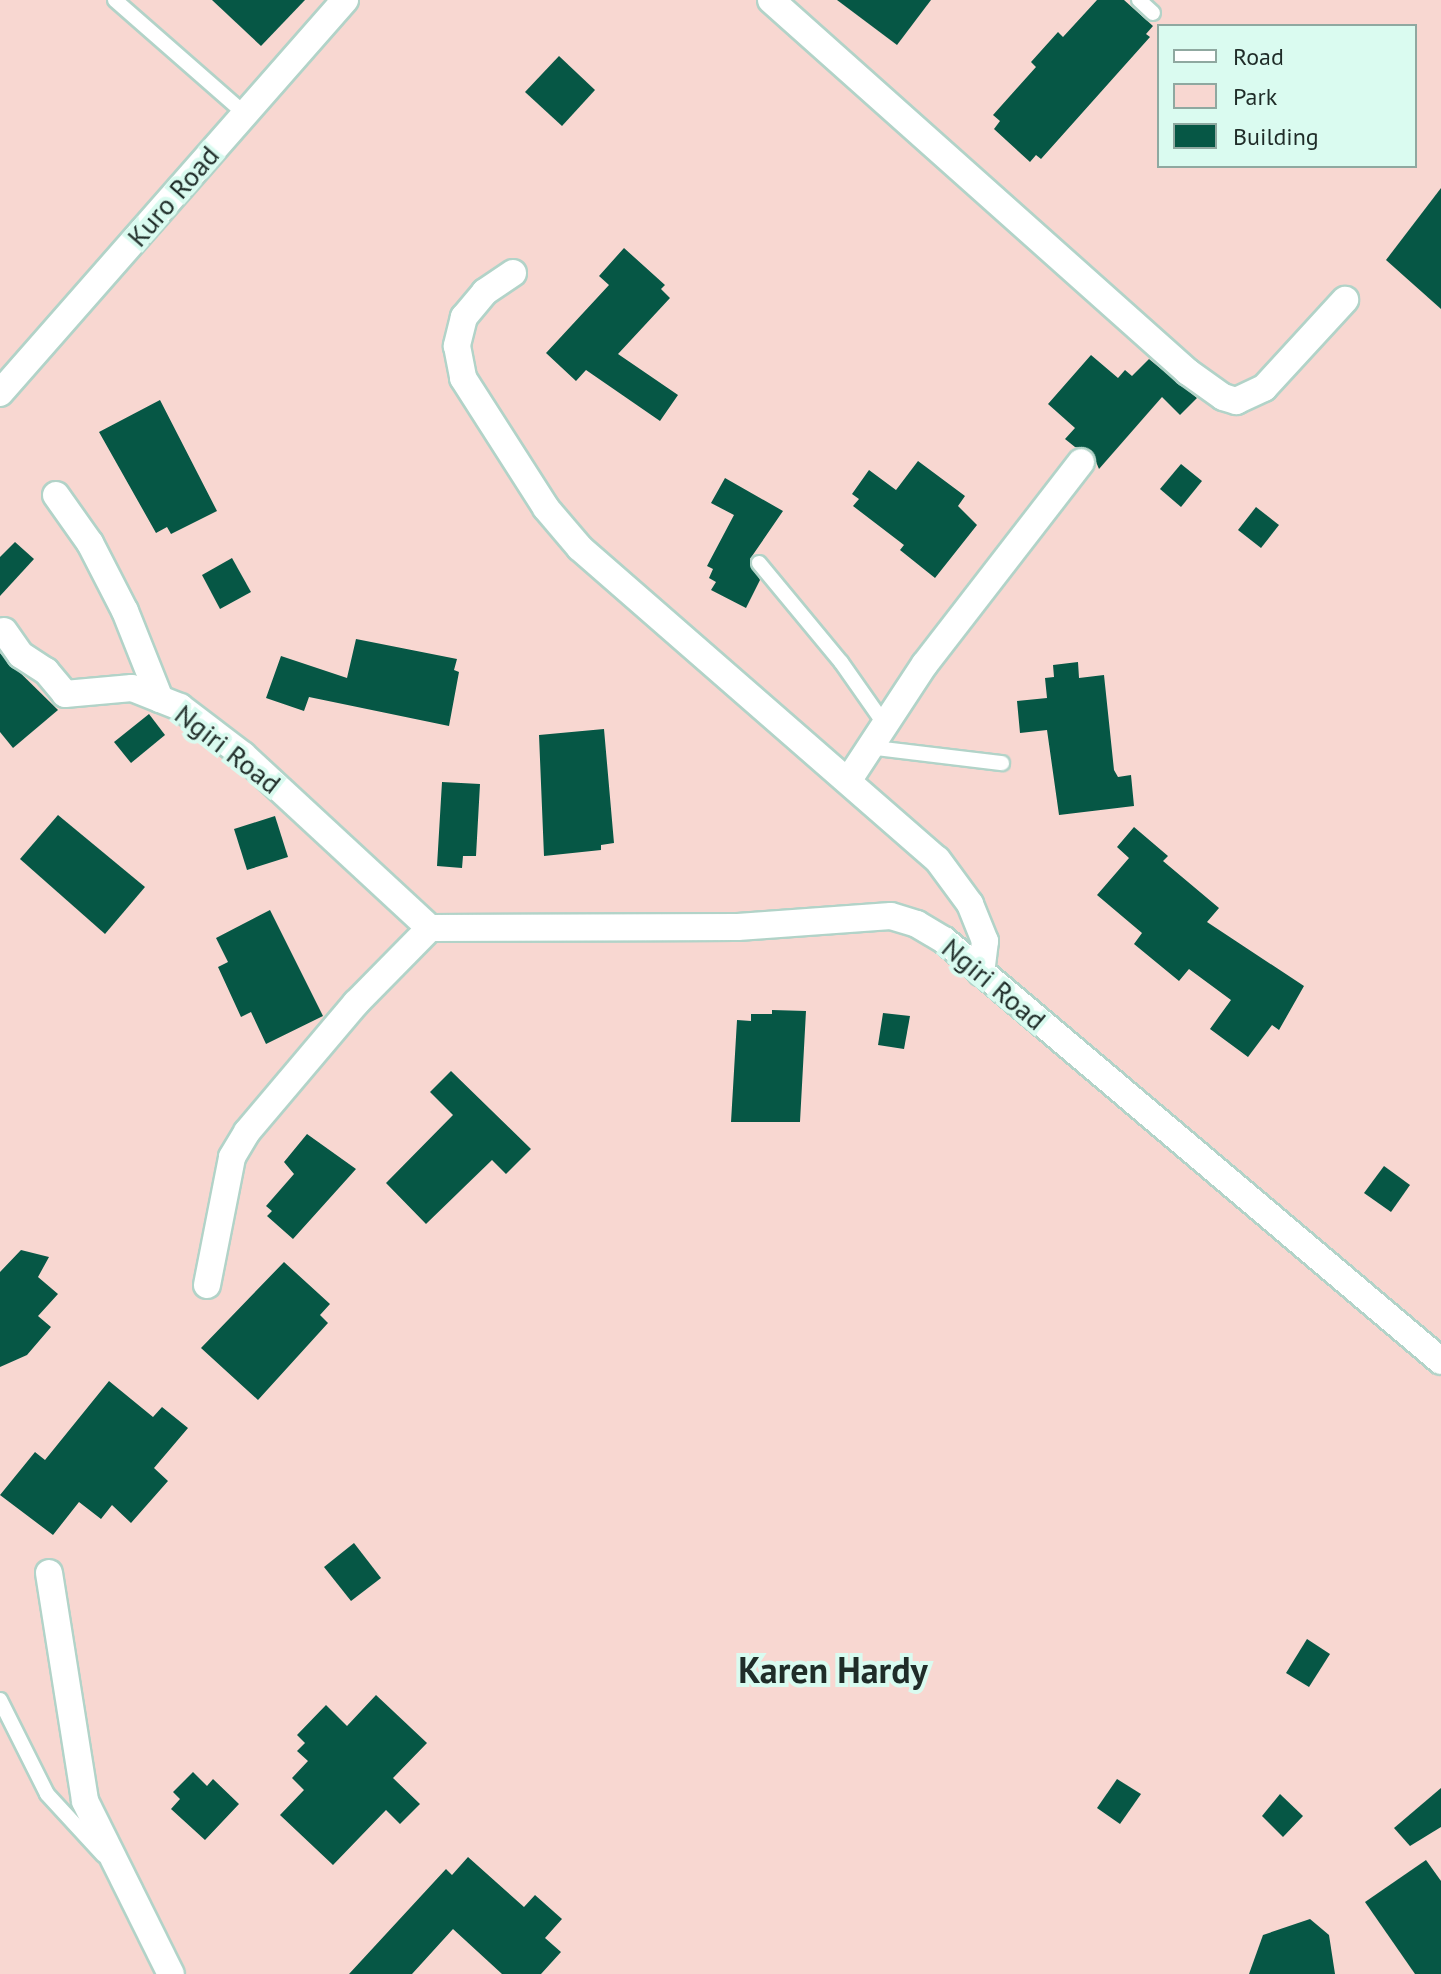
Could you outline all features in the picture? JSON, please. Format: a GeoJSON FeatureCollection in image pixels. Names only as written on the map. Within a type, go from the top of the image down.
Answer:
{"type":"FeatureCollection","features":[{"type":"Feature","properties":{"kind":"street","name":"Kuro Road"},"geometry":{"type":"LineString","coordinates":[[0,393],[345,0]]}},
{"type":"Feature","properties":{"kind":"street"},"geometry":{"type":"LineString","coordinates":[[771,0],[1188,372],[1223,397],[1236,401],[1264,388],[1345,300]]}},
{"type":"Feature","properties":{"kind":"street"},"geometry":{"type":"LineString","coordinates":[[513,273],[485,292],[464,317],[457,346],[463,378],[546,508],[580,548],[937,859],[955,882],[985,941],[981,973]]}},
{"type":"Feature","properties":{"kind":"street"},"geometry":{"type":"LineString","coordinates":[[848,781],[883,722],[1081,462]]}},
{"type":"Feature","properties":{"kind":"street"},"geometry":{"type":"LineString","coordinates":[[56,495],[90,543],[125,611],[160,699]]}},
{"type":"Feature","properties":{"kind":"street","name":"Ngiri Road"},"geometry":{"type":"LineString","coordinates":[[4,631],[21,655],[46,671],[65,694],[132,688],[180,707],[243,755],[430,928],[738,927],[891,916],[917,924],[944,940],[1441,1361]]}},
{"type":"Feature","properties":{"kind":"street"},"geometry":{"type":"LineString","coordinates":[[207,1285],[232,1157],[247,1132],[356,1003],[430,928]]}},
{"type":"Feature","properties":{"kind":"street"},"geometry":{"type":"LineString","coordinates":[[49,1573],[85,1801],[171,1974]]}},
{"type":"Feature","properties":{"kind":"lane"},"geometry":{"type":"LineString","coordinates":[[115,0],[245,114]]}},
{"type":"Feature","properties":{"kind":"lane"},"geometry":{"type":"LineString","coordinates":[[1139,0],[1153,13]]}},
{"type":"Feature","properties":{"kind":"lane"},"geometry":{"type":"LineString","coordinates":[[759,563],[883,722]]}},
{"type":"Feature","properties":{"kind":"lane"},"geometry":{"type":"LineString","coordinates":[[867,747],[1002,763]]}},
{"type":"Feature","properties":{"kind":"lane"},"geometry":{"type":"LineString","coordinates":[[0,1700],[47,1794],[122,1876]]}},
{"type":"Feature","properties":{"kind":"green space"},"geometry":{"type":"Polygon","coordinates":[[[0,0],[1441,0],[1441,1974],[0,1974],[0,0]]]}},
{"type":"Feature","properties":{"kind":"building"},"geometry":{"type":"Polygon","coordinates":[[[212,0],[305,0],[261,46],[212,0]]]}},
{"type":"Feature","properties":{"kind":"building"},"geometry":{"type":"Polygon","coordinates":[[[837,0],[931,0],[897,45],[837,0]]]}},
{"type":"Feature","properties":{"kind":"building"},"geometry":{"type":"Polygon","coordinates":[[[1097,0],[1124,0],[1153,26],[1146,34],[1150,37],[1041,159],[1036,155],[1030,162],[994,129],[1000,121],[993,115],[1036,67],[1031,62],[1058,32],[1063,37],[1097,0]]]}},
{"type":"Feature","properties":{"kind":"building"},"geometry":{"type":"Polygon","coordinates":[[[559,56],[595,90],[562,126],[525,92],[559,56]]]}},
{"type":"Feature","properties":{"kind":"building"},"geometry":{"type":"Polygon","coordinates":[[[1441,188],[1441,309],[1386,260],[1441,188]]]}},
{"type":"Feature","properties":{"kind":"building"},"geometry":{"type":"Polygon","coordinates":[[[624,248],[665,285],[661,289],[670,298],[618,354],[678,395],[660,421],[586,370],[576,381],[546,353],[609,285],[599,276],[624,248]]]}},
{"type":"Feature","properties":{"kind":"building"},"geometry":{"type":"Polygon","coordinates":[[[1091,355],[1118,378],[1125,370],[1132,376],[1149,359],[1197,398],[1180,415],[1162,397],[1099,469],[1091,450],[1075,447],[1065,439],[1075,428],[1048,404],[1091,355]]]}},
{"type":"Feature","properties":{"kind":"building"},"geometry":{"type":"Polygon","coordinates":[[[160,400],[217,511],[171,534],[167,527],[156,533],[99,432],[160,400]]]}},
{"type":"Feature","properties":{"kind":"building"},"geometry":{"type":"Polygon","coordinates":[[[918,461],[965,496],[958,506],[977,525],[935,578],[900,550],[904,545],[853,506],[859,499],[852,494],[869,470],[896,490],[918,461]]]}},
{"type":"Feature","properties":{"kind":"building"},"geometry":{"type":"Polygon","coordinates":[[[1181,464],[1202,481],[1181,507],[1160,489],[1181,464]]]}},
{"type":"Feature","properties":{"kind":"building"},"geometry":{"type":"Polygon","coordinates":[[[725,478],[783,511],[750,559],[760,580],[746,608],[711,590],[716,582],[709,578],[713,569],[707,566],[734,515],[711,503],[725,478]]]}},
{"type":"Feature","properties":{"kind":"building"},"geometry":{"type":"Polygon","coordinates":[[[1256,507],[1279,525],[1261,548],[1238,530],[1256,507]]]}},
{"type":"Feature","properties":{"kind":"building"},"geometry":{"type":"Polygon","coordinates":[[[15,542],[34,559],[0,596],[0,557],[15,542]]]}},
{"type":"Feature","properties":{"kind":"building"},"geometry":{"type":"Polygon","coordinates":[[[232,558],[251,592],[220,609],[202,575],[232,558]]]}},
{"type":"Feature","properties":{"kind":"building"},"geometry":{"type":"Polygon","coordinates":[[[356,639],[457,659],[454,670],[459,672],[449,726],[309,697],[304,711],[266,698],[281,656],[347,678],[356,639]]]}},
{"type":"Feature","properties":{"kind":"building"},"geometry":{"type":"Polygon","coordinates":[[[0,653],[58,710],[13,748],[0,732],[0,653]]]}},
{"type":"Feature","properties":{"kind":"building"},"geometry":{"type":"Polygon","coordinates":[[[1078,662],[1079,678],[1104,675],[1114,770],[1118,777],[1131,775],[1134,806],[1059,815],[1047,730],[1020,733],[1017,701],[1047,698],[1045,678],[1054,677],[1053,665],[1078,662]]]}},
{"type":"Feature","properties":{"kind":"building"},"geometry":{"type":"Polygon","coordinates":[[[149,714],[165,735],[131,763],[114,742],[149,714]]]}},
{"type":"Feature","properties":{"kind":"building"},"geometry":{"type":"Polygon","coordinates":[[[604,729],[614,843],[601,845],[601,850],[544,856],[539,735],[604,729]]]}},
{"type":"Feature","properties":{"kind":"building"},"geometry":{"type":"Polygon","coordinates":[[[442,782],[480,784],[476,856],[463,856],[462,868],[437,866],[442,782]]]}},
{"type":"Feature","properties":{"kind":"building"},"geometry":{"type":"Polygon","coordinates":[[[58,815],[145,887],[105,934],[20,859],[58,815]]]}},
{"type":"Feature","properties":{"kind":"building"},"geometry":{"type":"Polygon","coordinates":[[[275,816],[288,857],[247,870],[234,829],[275,816]]]}},
{"type":"Feature","properties":{"kind":"building"},"geometry":{"type":"Polygon","coordinates":[[[1134,827],[1168,856],[1163,861],[1219,908],[1207,922],[1304,986],[1279,1030],[1272,1025],[1248,1057],[1210,1029],[1231,1000],[1189,969],[1179,981],[1134,944],[1142,933],[1097,895],[1129,858],[1117,847],[1134,827]]]}},
{"type":"Feature","properties":{"kind":"building"},"geometry":{"type":"Polygon","coordinates":[[[270,910],[323,1016],[266,1044],[251,1012],[241,1017],[218,967],[228,962],[216,938],[270,910]]]}},
{"type":"Feature","properties":{"kind":"building"},"geometry":{"type":"Polygon","coordinates":[[[772,1010],[806,1011],[800,1122],[731,1122],[737,1020],[751,1021],[751,1014],[772,1014],[772,1010]]]}},
{"type":"Feature","properties":{"kind":"building"},"geometry":{"type":"Polygon","coordinates":[[[883,1013],[910,1016],[904,1049],[878,1045],[883,1013]]]}},
{"type":"Feature","properties":{"kind":"building"},"geometry":{"type":"Polygon","coordinates":[[[451,1071],[531,1149],[506,1174],[492,1160],[426,1224],[386,1183],[453,1115],[430,1092],[451,1071]]]}},
{"type":"Feature","properties":{"kind":"building"},"geometry":{"type":"Polygon","coordinates":[[[307,1134],[356,1169],[293,1239],[267,1216],[272,1211],[266,1206],[294,1174],[284,1162],[307,1134]]]}},
{"type":"Feature","properties":{"kind":"building"},"geometry":{"type":"Polygon","coordinates":[[[1384,1166],[1410,1185],[1391,1212],[1364,1193],[1384,1166]]]}},
{"type":"Feature","properties":{"kind":"building"},"geometry":{"type":"Polygon","coordinates":[[[21,1250],[49,1257],[38,1277],[58,1294],[38,1316],[51,1327],[27,1355],[0,1367],[0,1272],[21,1250]]]}},
{"type":"Feature","properties":{"kind":"building"},"geometry":{"type":"Polygon","coordinates":[[[284,1262],[330,1304],[320,1315],[328,1323],[258,1400],[201,1348],[284,1262]]]}},
{"type":"Feature","properties":{"kind":"building"},"geometry":{"type":"Polygon","coordinates":[[[109,1381],[153,1417],[162,1407],[188,1428],[154,1468],[168,1481],[131,1523],[112,1505],[101,1519],[79,1502],[53,1535],[0,1495],[35,1452],[45,1460],[109,1381]]]}},
{"type":"Feature","properties":{"kind":"building"},"geometry":{"type":"Polygon","coordinates":[[[354,1543],[381,1578],[351,1601],[324,1567],[354,1543]]]}},
{"type":"Feature","properties":{"kind":"building"},"geometry":{"type":"Polygon","coordinates":[[[1307,1639],[1330,1654],[1309,1687],[1286,1673],[1307,1639]]]}},
{"type":"Feature","properties":{"kind":"building"},"geometry":{"type":"Polygon","coordinates":[[[376,1695],[427,1743],[393,1778],[420,1804],[400,1824],[386,1810],[333,1865],[280,1815],[304,1790],[292,1778],[308,1761],[297,1751],[305,1743],[297,1735],[326,1705],[347,1726],[376,1695]]]}},
{"type":"Feature","properties":{"kind":"building"},"geometry":{"type":"Polygon","coordinates":[[[193,1772],[207,1786],[213,1779],[239,1804],[205,1840],[171,1809],[180,1799],[173,1792],[193,1772]]]}},
{"type":"Feature","properties":{"kind":"building"},"geometry":{"type":"Polygon","coordinates":[[[1117,1779],[1141,1794],[1120,1824],[1097,1808],[1117,1779]]]}},
{"type":"Feature","properties":{"kind":"building"},"geometry":{"type":"Polygon","coordinates":[[[1441,1788],[1441,1827],[1410,1846],[1394,1828],[1441,1788]]]}},
{"type":"Feature","properties":{"kind":"building"},"geometry":{"type":"Polygon","coordinates":[[[1280,1794],[1303,1816],[1283,1837],[1262,1816],[1280,1794]]]}},
{"type":"Feature","properties":{"kind":"building"},"geometry":{"type":"Polygon","coordinates":[[[468,1857],[524,1907],[535,1895],[562,1919],[545,1938],[561,1952],[541,1974],[502,1974],[453,1929],[412,1974],[349,1974],[446,1869],[452,1875],[468,1857]]]}},
{"type":"Feature","properties":{"kind":"building"},"geometry":{"type":"Polygon","coordinates":[[[1426,1860],[1441,1881],[1441,1974],[1415,1974],[1365,1902],[1426,1860]]]}},
{"type":"Feature","properties":{"kind":"building"},"geometry":{"type":"Polygon","coordinates":[[[1310,1919],[1329,1935],[1335,1974],[1249,1974],[1263,1935],[1310,1919]]]}},
{"type":"Feature","properties":{"kind":"district","name":"Karen Hardy"},"geometry":{"type":"Point","coordinates":[833,1670]}}]}
